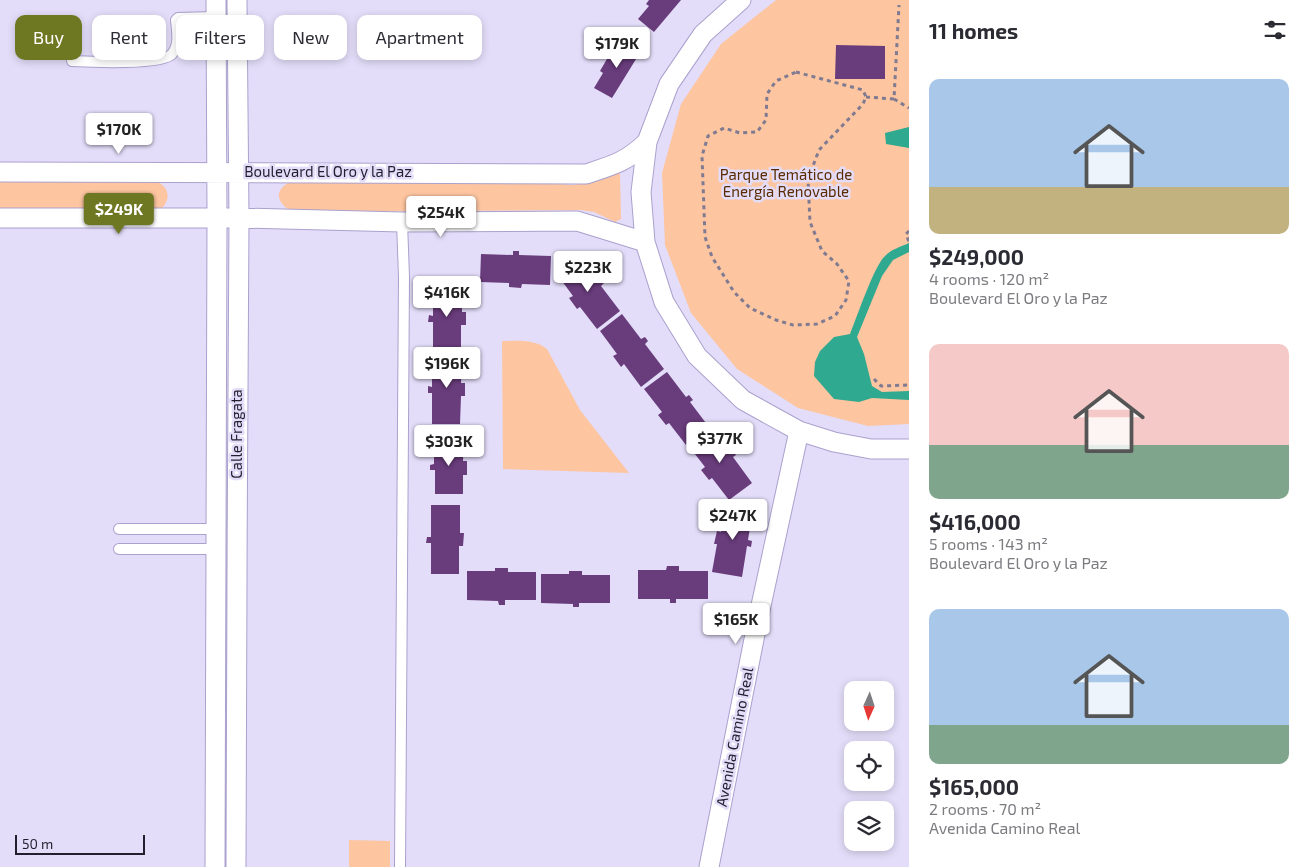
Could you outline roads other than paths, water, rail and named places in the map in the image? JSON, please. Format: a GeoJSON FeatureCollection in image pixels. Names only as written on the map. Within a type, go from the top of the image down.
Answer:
{"type":"FeatureCollection","features":[{"type":"Feature","properties":{"kind":"street","name":"Calle Fragata"},"geometry":{"type":"LineString","coordinates":[[236,867],[235,614],[239,218],[237,0]]}},
{"type":"Feature","properties":{"kind":"street"},"geometry":{"type":"LineString","coordinates":[[741,0],[703,34],[668,84],[647,142],[641,192],[645,242],[664,302],[697,356],[744,400],[799,431],[834,442],[871,448],[909,449]]}},
{"type":"Feature","properties":{"kind":"street","name":"Calle Fragata"},"geometry":{"type":"LineString","coordinates":[[215,867],[216,60]]}},
{"type":"Feature","properties":{"kind":"street","name":"Boulevard El Oro y la Paz"},"geometry":{"type":"LineString","coordinates":[[0,172],[586,174],[613,166],[632,156],[647,142]]}},
{"type":"Feature","properties":{"kind":"street"},"geometry":{"type":"LineString","coordinates":[[0,218],[239,218],[402,222],[576,221],[645,242]]}},
{"type":"Feature","properties":{"kind":"street","name":"Avenida Camino Real"},"geometry":{"type":"LineString","coordinates":[[709,867],[799,431]]}},
{"type":"Feature","properties":{"kind":"lane"},"geometry":{"type":"LineString","coordinates":[[191,15],[216,9]]}},
{"type":"Feature","properties":{"kind":"lane"},"geometry":{"type":"LineString","coordinates":[[72,61],[165,60],[174,53],[176,48]]}},
{"type":"Feature","properties":{"kind":"lane"},"geometry":{"type":"LineString","coordinates":[[400,867],[404,287],[402,222]]}},
{"type":"Feature","properties":{"kind":"lane"},"geometry":{"type":"LineString","coordinates":[[119,528],[215,529]]}},
{"type":"Feature","properties":{"kind":"lane"},"geometry":{"type":"LineString","coordinates":[[119,549],[215,548]]}},
{"type":"Feature","properties":{"kind":"park label","name":"Parque Temático de Energía Renovable"},"geometry":{"type":"Point","coordinates":[786,184]}}]}
